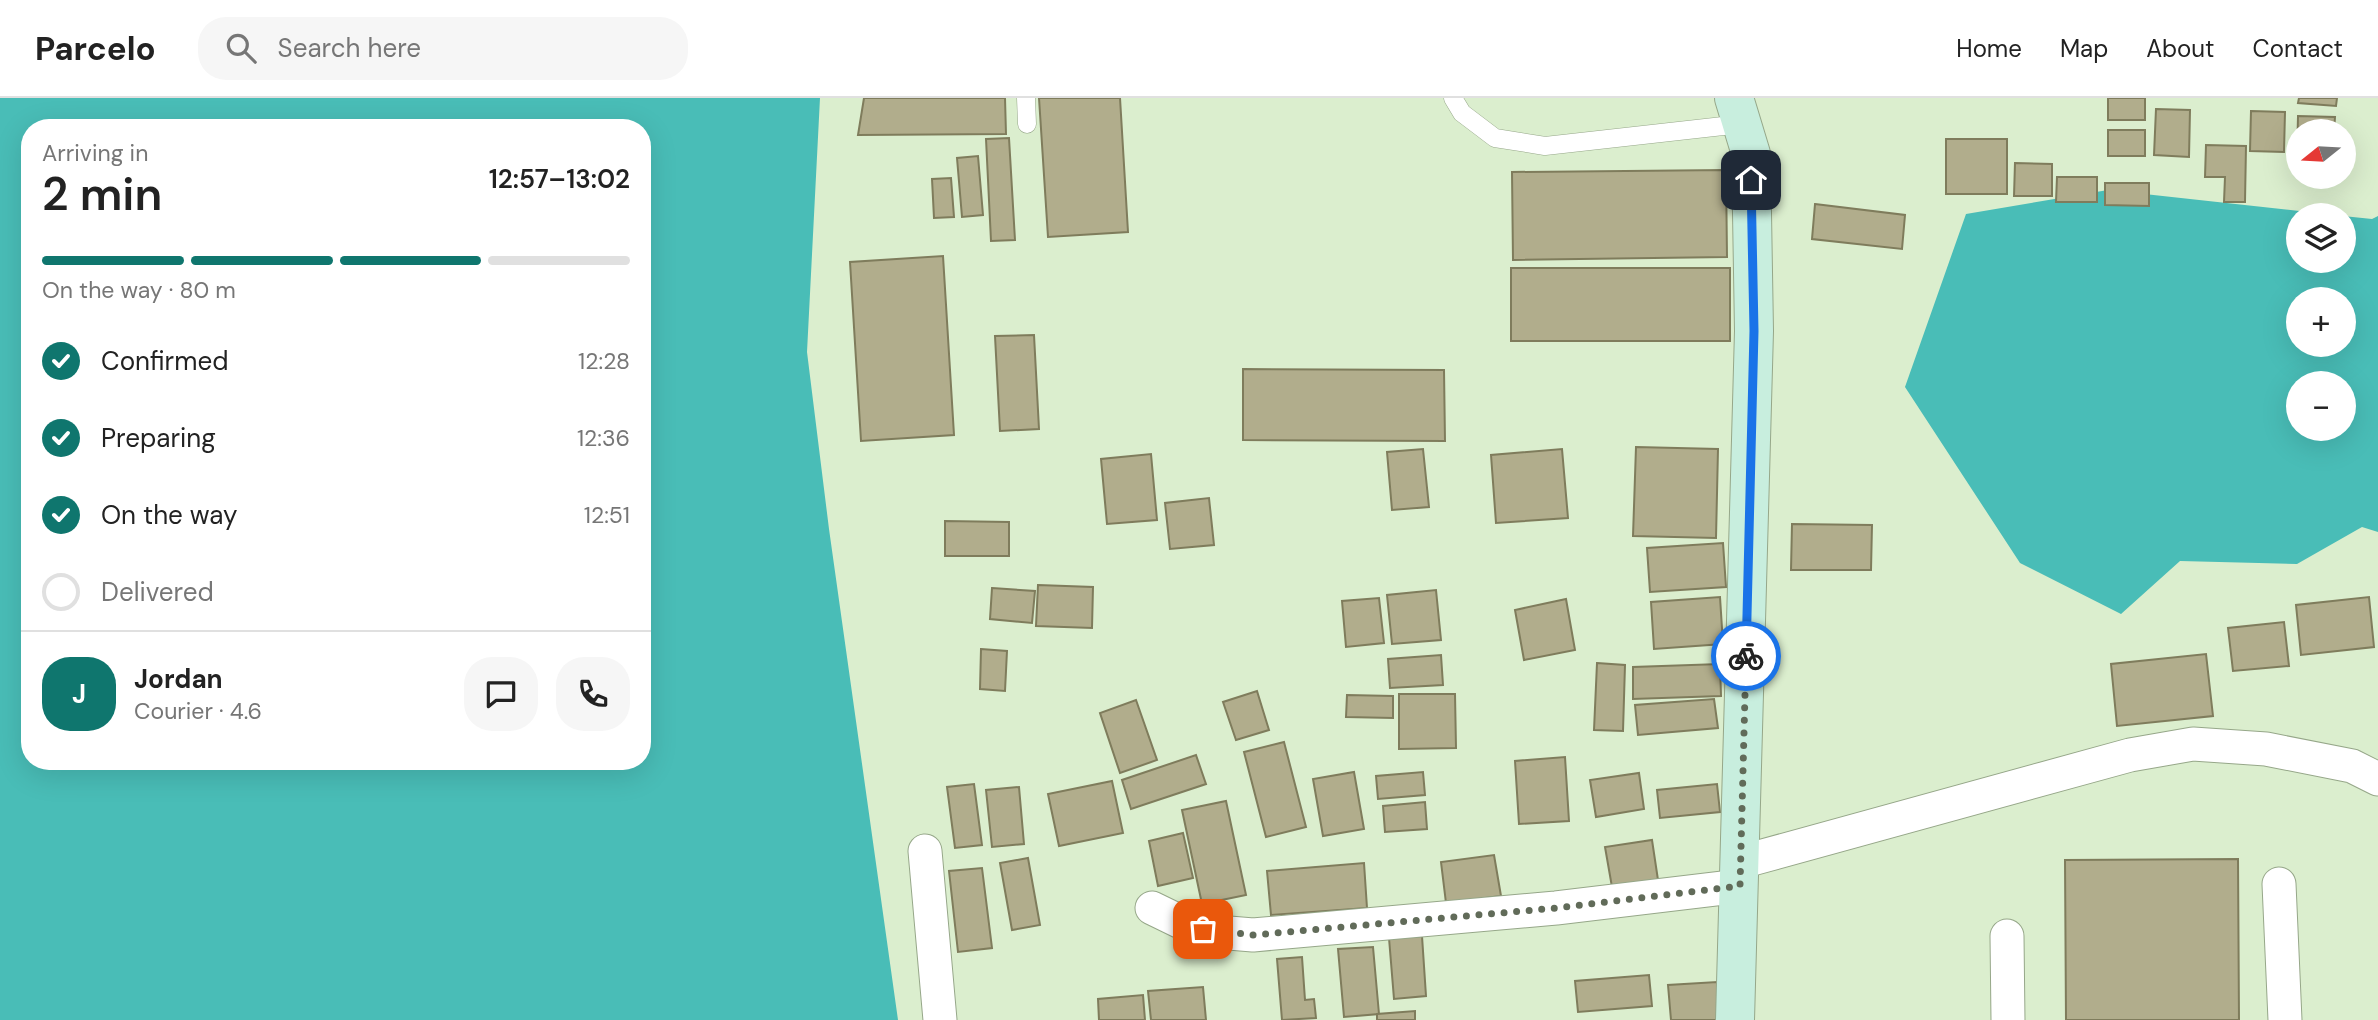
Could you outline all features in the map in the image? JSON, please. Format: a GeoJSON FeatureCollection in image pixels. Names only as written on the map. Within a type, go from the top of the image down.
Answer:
{"type":"FeatureCollection","features":[{"type":"Feature","properties":{"kind":"street"},"geometry":{"type":"LineString","coordinates":[[1735,1020],[1754,331],[1751,155],[1738,111]]}},
{"type":"Feature","properties":{"kind":"street"},"geometry":{"type":"LineString","coordinates":[[1152,908],[1189,926],[1253,935],[1556,908],[1740,874],[2130,755],[2193,744],[2266,749],[2352,766],[2378,779]]}},
{"type":"Feature","properties":{"kind":"street"},"geometry":{"type":"LineString","coordinates":[[925,851],[940,1020]]}},
{"type":"Feature","properties":{"kind":"street"},"geometry":{"type":"LineString","coordinates":[[2280,884],[2285,1020]]}},
{"type":"Feature","properties":{"kind":"street"},"geometry":{"type":"LineString","coordinates":[[2007,936],[2008,1020]]}},
{"type":"Feature","properties":{"kind":"lane"},"geometry":{"type":"LineString","coordinates":[[1026,98],[1027,124]]}},
{"type":"Feature","properties":{"kind":"lane"},"geometry":{"type":"LineString","coordinates":[[1453,98],[1462,113],[1495,138],[1545,146],[1738,111]]}},
{"type":"Feature","properties":{"kind":"water"},"geometry":{"type":"Polygon","coordinates":[[[0,98],[820,98],[807,352],[898,1020],[0,1020],[0,98]]]}},
{"type":"Feature","properties":{"kind":"water"},"geometry":{"type":"Polygon","coordinates":[[[2108,190],[2286,210],[2286,273],[2356,273],[2356,217],[2372,219],[2378,216],[2378,532],[2362,527],[2297,564],[2180,561],[2121,614],[2020,563],[1905,387],[1966,214],[2108,190]]]}},
{"type":"Feature","properties":{"kind":"building"},"geometry":{"type":"Polygon","coordinates":[[[864,98],[1005,98],[1006,134],[858,135],[864,98]]]}},
{"type":"Feature","properties":{"kind":"building"},"geometry":{"type":"Polygon","coordinates":[[[1039,98],[1120,98],[1128,232],[1048,237],[1039,98]]]}},
{"type":"Feature","properties":{"kind":"building"},"geometry":{"type":"Polygon","coordinates":[[[2108,98],[2145,98],[2145,120],[2108,120],[2108,98]]]}},
{"type":"Feature","properties":{"kind":"building"},"geometry":{"type":"Polygon","coordinates":[[[2299,98],[2337,98],[2336,106],[2298,103],[2299,98]]]}},
{"type":"Feature","properties":{"kind":"building"},"geometry":{"type":"Polygon","coordinates":[[[2156,109],[2190,110],[2189,157],[2154,155],[2156,109]]]}},
{"type":"Feature","properties":{"kind":"building"},"geometry":{"type":"Polygon","coordinates":[[[2251,111],[2285,112],[2284,152],[2250,151],[2251,111]]]}},
{"type":"Feature","properties":{"kind":"building"},"geometry":{"type":"Polygon","coordinates":[[[2298,116],[2335,117],[2335,119],[2298,119],[2298,116]]]}},
{"type":"Feature","properties":{"kind":"building"},"geometry":{"type":"Polygon","coordinates":[[[2108,130],[2145,130],[2145,156],[2108,156],[2108,130]]]}},
{"type":"Feature","properties":{"kind":"building"},"geometry":{"type":"Polygon","coordinates":[[[1009,138],[1015,240],[991,241],[986,139],[1009,138]]]}},
{"type":"Feature","properties":{"kind":"building"},"geometry":{"type":"Polygon","coordinates":[[[1946,139],[2007,139],[2007,194],[1946,194],[1946,139]]]}},
{"type":"Feature","properties":{"kind":"building"},"geometry":{"type":"Polygon","coordinates":[[[2206,145],[2246,146],[2245,202],[2224,202],[2225,177],[2205,177],[2206,145]]]}},
{"type":"Feature","properties":{"kind":"building"},"geometry":{"type":"Polygon","coordinates":[[[978,156],[983,215],[962,217],[957,158],[978,156]]]}},
{"type":"Feature","properties":{"kind":"building"},"geometry":{"type":"Polygon","coordinates":[[[2015,163],[2052,164],[2052,196],[2014,196],[2015,163]]]}},
{"type":"Feature","properties":{"kind":"building"},"geometry":{"type":"Polygon","coordinates":[[[1726,170],[1727,257],[1513,260],[1512,172],[1726,170]]]}},
{"type":"Feature","properties":{"kind":"building"},"geometry":{"type":"Polygon","coordinates":[[[2057,177],[2097,177],[2097,202],[2056,202],[2057,177]]]}},
{"type":"Feature","properties":{"kind":"building"},"geometry":{"type":"Polygon","coordinates":[[[951,178],[954,217],[934,218],[932,179],[951,178]]]}},
{"type":"Feature","properties":{"kind":"building"},"geometry":{"type":"Polygon","coordinates":[[[2105,183],[2149,183],[2149,206],[2105,205],[2105,183]]]}},
{"type":"Feature","properties":{"kind":"building"},"geometry":{"type":"Polygon","coordinates":[[[1815,204],[1905,215],[1902,249],[1812,239],[1815,204]]]}},
{"type":"Feature","properties":{"kind":"building"},"geometry":{"type":"Polygon","coordinates":[[[943,256],[954,435],[861,441],[850,262],[943,256]]]}},
{"type":"Feature","properties":{"kind":"building"},"geometry":{"type":"Polygon","coordinates":[[[1511,268],[1730,268],[1730,341],[1511,341],[1511,268]]]}},
{"type":"Feature","properties":{"kind":"building"},"geometry":{"type":"Polygon","coordinates":[[[1034,335],[1039,429],[1000,431],[995,336],[1034,335]]]}},
{"type":"Feature","properties":{"kind":"building"},"geometry":{"type":"Polygon","coordinates":[[[1243,369],[1444,370],[1445,441],[1243,440],[1243,369]]]}},
{"type":"Feature","properties":{"kind":"building"},"geometry":{"type":"Polygon","coordinates":[[[1636,447],[1718,449],[1716,538],[1633,536],[1636,447]]]}},
{"type":"Feature","properties":{"kind":"building"},"geometry":{"type":"Polygon","coordinates":[[[1423,449],[1429,507],[1392,510],[1387,452],[1423,449]]]}},
{"type":"Feature","properties":{"kind":"building"},"geometry":{"type":"Polygon","coordinates":[[[1562,449],[1568,518],[1496,523],[1491,455],[1562,449]]]}},
{"type":"Feature","properties":{"kind":"building"},"geometry":{"type":"Polygon","coordinates":[[[1151,454],[1157,520],[1107,524],[1101,459],[1151,454]]]}},
{"type":"Feature","properties":{"kind":"building"},"geometry":{"type":"Polygon","coordinates":[[[1209,498],[1214,545],[1170,549],[1165,503],[1209,498]]]}},
{"type":"Feature","properties":{"kind":"building"},"geometry":{"type":"Polygon","coordinates":[[[945,521],[1009,522],[1009,556],[945,556],[945,521]]]}},
{"type":"Feature","properties":{"kind":"building"},"geometry":{"type":"Polygon","coordinates":[[[1792,524],[1872,525],[1871,570],[1791,570],[1792,524]]]}},
{"type":"Feature","properties":{"kind":"building"},"geometry":{"type":"Polygon","coordinates":[[[1723,543],[1726,587],[1650,592],[1647,548],[1723,543]]]}},
{"type":"Feature","properties":{"kind":"building"},"geometry":{"type":"Polygon","coordinates":[[[1038,585],[1093,587],[1092,628],[1036,626],[1038,585]]]}},
{"type":"Feature","properties":{"kind":"building"},"geometry":{"type":"Polygon","coordinates":[[[992,588],[1035,591],[1032,623],[990,619],[992,588]]]}},
{"type":"Feature","properties":{"kind":"building"},"geometry":{"type":"Polygon","coordinates":[[[1436,590],[1441,640],[1392,644],[1387,595],[1436,590]]]}},
{"type":"Feature","properties":{"kind":"building"},"geometry":{"type":"Polygon","coordinates":[[[1720,597],[1723,644],[1654,649],[1651,602],[1720,597]]]}},
{"type":"Feature","properties":{"kind":"building"},"geometry":{"type":"Polygon","coordinates":[[[2369,597],[2374,647],[2301,655],[2296,605],[2369,597]]]}},
{"type":"Feature","properties":{"kind":"building"},"geometry":{"type":"Polygon","coordinates":[[[1379,598],[1384,643],[1346,647],[1342,601],[1379,598]]]}},
{"type":"Feature","properties":{"kind":"building"},"geometry":{"type":"Polygon","coordinates":[[[1566,599],[1575,650],[1524,660],[1515,610],[1566,599]]]}},
{"type":"Feature","properties":{"kind":"building"},"geometry":{"type":"Polygon","coordinates":[[[2284,622],[2289,666],[2233,671],[2228,628],[2284,622]]]}},
{"type":"Feature","properties":{"kind":"building"},"geometry":{"type":"Polygon","coordinates":[[[981,649],[1007,651],[1005,691],[980,689],[981,649]]]}},
{"type":"Feature","properties":{"kind":"building"},"geometry":{"type":"Polygon","coordinates":[[[2206,654],[2213,716],[2117,726],[2111,664],[2206,654]]]}},
{"type":"Feature","properties":{"kind":"building"},"geometry":{"type":"Polygon","coordinates":[[[1441,655],[1443,685],[1390,688],[1388,659],[1441,655]]]}},
{"type":"Feature","properties":{"kind":"building"},"geometry":{"type":"Polygon","coordinates":[[[1597,663],[1625,665],[1623,731],[1594,730],[1597,663]]]}},
{"type":"Feature","properties":{"kind":"building"},"geometry":{"type":"Polygon","coordinates":[[[1720,664],[1721,696],[1633,699],[1633,667],[1720,664]]]}},
{"type":"Feature","properties":{"kind":"building"},"geometry":{"type":"Polygon","coordinates":[[[1257,691],[1269,730],[1236,740],[1223,702],[1257,691]]]}},
{"type":"Feature","properties":{"kind":"building"},"geometry":{"type":"Polygon","coordinates":[[[1399,694],[1455,694],[1456,748],[1399,749],[1399,694]]]}},
{"type":"Feature","properties":{"kind":"building"},"geometry":{"type":"Polygon","coordinates":[[[1347,695],[1393,696],[1393,718],[1346,717],[1347,695]]]}},
{"type":"Feature","properties":{"kind":"building"},"geometry":{"type":"Polygon","coordinates":[[[1714,699],[1718,728],[1638,735],[1635,705],[1714,699]]]}},
{"type":"Feature","properties":{"kind":"building"},"geometry":{"type":"Polygon","coordinates":[[[1136,700],[1157,760],[1120,773],[1100,713],[1136,700]]]}},
{"type":"Feature","properties":{"kind":"building"},"geometry":{"type":"Polygon","coordinates":[[[1284,742],[1306,827],[1266,837],[1244,752],[1284,742]]]}},
{"type":"Feature","properties":{"kind":"building"},"geometry":{"type":"Polygon","coordinates":[[[1196,755],[1206,784],[1131,809],[1122,780],[1196,755]]]}},
{"type":"Feature","properties":{"kind":"building"},"geometry":{"type":"Polygon","coordinates":[[[1565,757],[1569,821],[1519,824],[1515,761],[1565,757]]]}},
{"type":"Feature","properties":{"kind":"building"},"geometry":{"type":"Polygon","coordinates":[[[1354,772],[1364,829],[1323,836],[1313,779],[1354,772]]]}},
{"type":"Feature","properties":{"kind":"building"},"geometry":{"type":"Polygon","coordinates":[[[1423,772],[1425,795],[1378,799],[1376,776],[1423,772]]]}},
{"type":"Feature","properties":{"kind":"building"},"geometry":{"type":"Polygon","coordinates":[[[1639,773],[1644,809],[1596,817],[1590,780],[1639,773]]]}},
{"type":"Feature","properties":{"kind":"building"},"geometry":{"type":"Polygon","coordinates":[[[1112,781],[1123,833],[1059,846],[1048,794],[1112,781]]]}},
{"type":"Feature","properties":{"kind":"building"},"geometry":{"type":"Polygon","coordinates":[[[974,784],[982,845],[955,848],[947,787],[974,784]]]}},
{"type":"Feature","properties":{"kind":"building"},"geometry":{"type":"Polygon","coordinates":[[[1717,784],[1720,812],[1660,818],[1657,790],[1717,784]]]}},
{"type":"Feature","properties":{"kind":"building"},"geometry":{"type":"Polygon","coordinates":[[[1019,787],[1024,844],[992,847],[986,790],[1019,787]]]}},
{"type":"Feature","properties":{"kind":"building"},"geometry":{"type":"Polygon","coordinates":[[[1226,801],[1246,895],[1202,904],[1182,810],[1226,801]]]}},
{"type":"Feature","properties":{"kind":"building"},"geometry":{"type":"Polygon","coordinates":[[[1425,802],[1427,829],[1385,832],[1383,806],[1425,802]]]}},
{"type":"Feature","properties":{"kind":"building"},"geometry":{"type":"Polygon","coordinates":[[[1183,833],[1193,878],[1158,886],[1149,841],[1183,833]]]}},
{"type":"Feature","properties":{"kind":"building"},"geometry":{"type":"Polygon","coordinates":[[[1652,840],[1658,880],[1612,887],[1605,847],[1652,840]]]}},
{"type":"Feature","properties":{"kind":"building"},"geometry":{"type":"Polygon","coordinates":[[[1494,855],[1501,896],[1446,903],[1441,862],[1494,855]]]}},
{"type":"Feature","properties":{"kind":"building"},"geometry":{"type":"Polygon","coordinates":[[[1028,858],[1040,925],[1012,930],[1000,863],[1028,858]]]}},
{"type":"Feature","properties":{"kind":"building"},"geometry":{"type":"Polygon","coordinates":[[[2238,859],[2239,1020],[2066,1020],[2065,860],[2238,859]]]}},
{"type":"Feature","properties":{"kind":"building"},"geometry":{"type":"Polygon","coordinates":[[[1364,863],[1367,908],[1271,915],[1267,871],[1364,863]]]}},
{"type":"Feature","properties":{"kind":"building"},"geometry":{"type":"Polygon","coordinates":[[[982,868],[992,948],[958,952],[949,871],[982,868]]]}},
{"type":"Feature","properties":{"kind":"building"},"geometry":{"type":"Polygon","coordinates":[[[1422,936],[1426,996],[1394,999],[1389,938],[1422,936]]]}},
{"type":"Feature","properties":{"kind":"building"},"geometry":{"type":"Polygon","coordinates":[[[1373,947],[1379,1014],[1344,1017],[1338,949],[1373,947]]]}},
{"type":"Feature","properties":{"kind":"building"},"geometry":{"type":"Polygon","coordinates":[[[1302,957],[1305,1000],[1314,999],[1316,1018],[1282,1020],[1277,959],[1302,957]]]}},
{"type":"Feature","properties":{"kind":"building"},"geometry":{"type":"Polygon","coordinates":[[[1649,975],[1652,1006],[1578,1012],[1575,981],[1649,975]]]}},
{"type":"Feature","properties":{"kind":"building"},"geometry":{"type":"Polygon","coordinates":[[[1717,982],[1720,1020],[1671,1020],[1668,985],[1717,982]]]}},
{"type":"Feature","properties":{"kind":"building"},"geometry":{"type":"Polygon","coordinates":[[[1203,987],[1206,1020],[1151,1020],[1148,991],[1203,987]]]}},
{"type":"Feature","properties":{"kind":"building"},"geometry":{"type":"Polygon","coordinates":[[[1143,995],[1145,1020],[1099,1020],[1098,999],[1143,995]]]}},
{"type":"Feature","properties":{"kind":"building"},"geometry":{"type":"Polygon","coordinates":[[[1415,1011],[1415,1020],[1377,1020],[1377,1014],[1415,1011]]]}},
{"type":"Feature","properties":{"kind":"way so far"},"geometry":{"type":"LineString","coordinates":[[1203,929],[1253,935],[1556,908],[1740,886],[1746,656]]}},
{"type":"Feature","properties":{"kind":"route"},"geometry":{"type":"LineString","coordinates":[[1746,656],[1754,331],[1751,180]]}}]}
